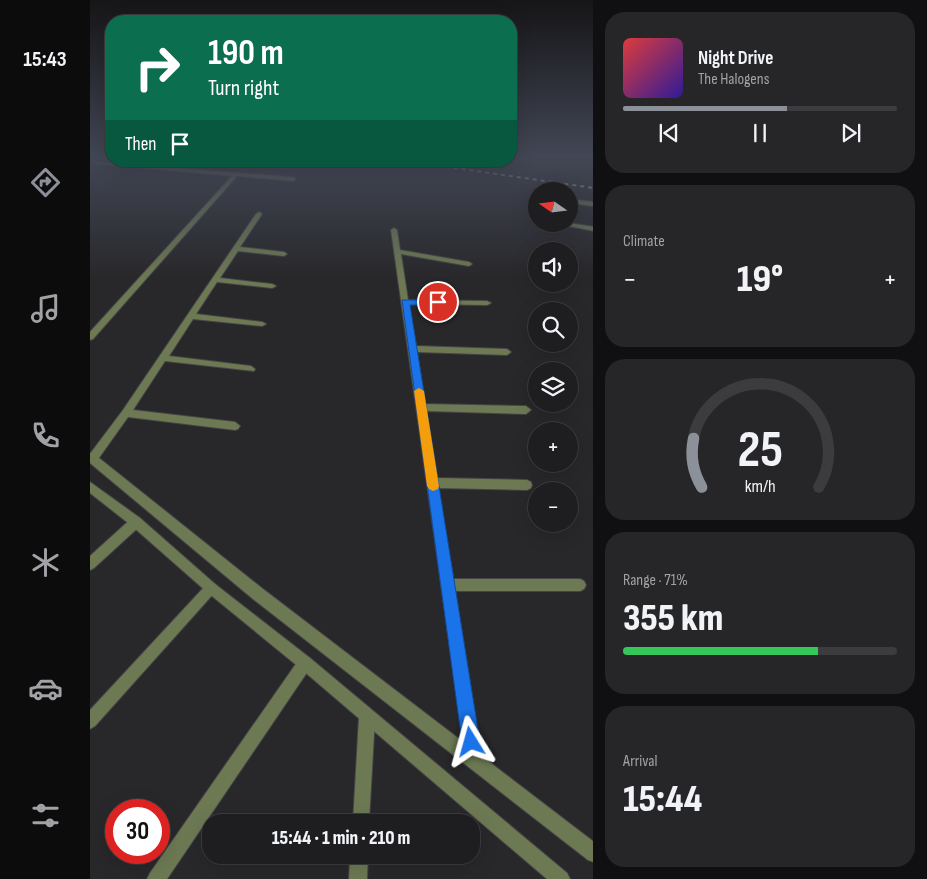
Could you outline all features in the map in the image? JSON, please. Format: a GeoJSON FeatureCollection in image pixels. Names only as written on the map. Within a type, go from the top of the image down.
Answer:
{"type":"FeatureCollection","features":[{"type":"Feature","properties":{"kind":"street"},"geometry":{"type":"LineString","coordinates":[[90,337],[215,197]]}},
{"type":"Feature","properties":{"kind":"street"},"geometry":{"type":"LineString","coordinates":[[578,202],[593,204]]}},
{"type":"Feature","properties":{"kind":"street"},"geometry":{"type":"LineString","coordinates":[[259,214],[126,413],[91,458],[258,594],[593,854]]}},
{"type":"Feature","properties":{"kind":"street"},"geometry":{"type":"LineString","coordinates":[[578,227],[593,229]]}},
{"type":"Feature","properties":{"kind":"street"},"geometry":{"type":"LineString","coordinates":[[394,230],[474,761]]}},
{"type":"Feature","properties":{"kind":"street"},"geometry":{"type":"LineString","coordinates":[[236,249],[284,254]]}},
{"type":"Feature","properties":{"kind":"street"},"geometry":{"type":"LineString","coordinates":[[397,251],[469,264]]}},
{"type":"Feature","properties":{"kind":"street"},"geometry":{"type":"LineString","coordinates":[[215,280],[272,286]]}},
{"type":"Feature","properties":{"kind":"street"},"geometry":{"type":"LineString","coordinates":[[405,302],[487,303]]}},
{"type":"Feature","properties":{"kind":"street"},"geometry":{"type":"LineString","coordinates":[[191,316],[262,324]]}},
{"type":"Feature","properties":{"kind":"street"},"geometry":{"type":"LineString","coordinates":[[412,349],[507,352]]}},
{"type":"Feature","properties":{"kind":"street"},"geometry":{"type":"LineString","coordinates":[[163,358],[251,369]]}},
{"type":"Feature","properties":{"kind":"street"},"geometry":{"type":"LineString","coordinates":[[421,407],[526,410]]}},
{"type":"Feature","properties":{"kind":"street"},"geometry":{"type":"LineString","coordinates":[[126,413],[235,426]]}},
{"type":"Feature","properties":{"kind":"street"},"geometry":{"type":"LineString","coordinates":[[433,483],[527,485]]}},
{"type":"Feature","properties":{"kind":"street"},"geometry":{"type":"LineString","coordinates":[[90,487],[136,522],[211,588],[305,663],[561,879]]}},
{"type":"Feature","properties":{"kind":"street"},"geometry":{"type":"LineString","coordinates":[[90,564],[136,522]]}},
{"type":"Feature","properties":{"kind":"street"},"geometry":{"type":"LineString","coordinates":[[448,584],[580,585]]}},
{"type":"Feature","properties":{"kind":"street"},"geometry":{"type":"LineString","coordinates":[[90,721],[211,588]]}},
{"type":"Feature","properties":{"kind":"street"},"geometry":{"type":"LineString","coordinates":[[156,879],[305,663]]}},
{"type":"Feature","properties":{"kind":"street"},"geometry":{"type":"LineString","coordinates":[[361,814],[367,717]]}},
{"type":"Feature","properties":{"kind":"street"},"geometry":{"type":"LineString","coordinates":[[357,878],[358,864]]}},
{"type":"Feature","properties":{"kind":"slow traffic"},"geometry":{"type":"LineString","coordinates":[[419,391],[433,486]]}},
{"type":"Feature","properties":{"kind":"route"},"geometry":{"type":"LineString","coordinates":[[438,302],[405,302],[471,742]]}}]}
